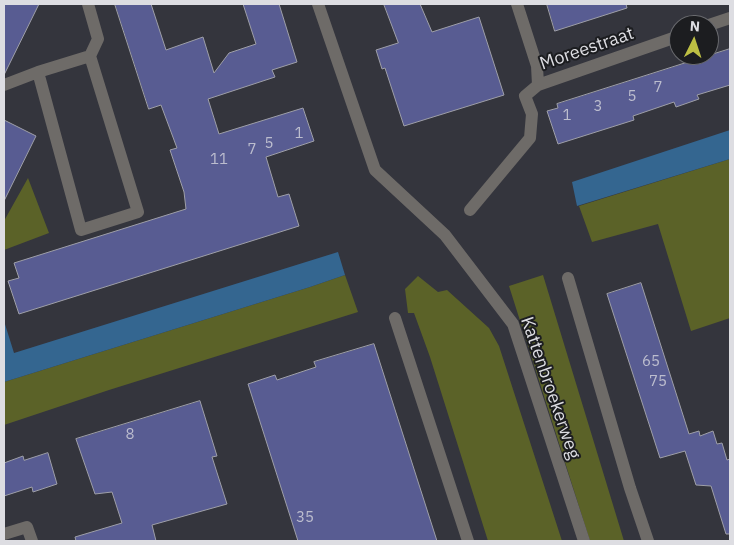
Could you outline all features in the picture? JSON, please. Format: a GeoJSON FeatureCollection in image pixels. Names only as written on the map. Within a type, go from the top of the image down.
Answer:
{"type":"FeatureCollection","features":[{"type":"Feature","properties":{"kind":"street"},"geometry":{"type":"LineString","coordinates":[[38,72],[81,230],[138,212],[90,56],[98,39],[88,4]]}},
{"type":"Feature","properties":{"kind":"street","name":"Kattenbroekerweg"},"geometry":{"type":"LineString","coordinates":[[318,4],[375,170],[445,235],[513,324],[584,541]]}},
{"type":"Feature","properties":{"kind":"street"},"geometry":{"type":"LineString","coordinates":[[517,4],[537,66],[538,85]]}},
{"type":"Feature","properties":{"kind":"street","name":"Moreestraat"},"geometry":{"type":"LineString","coordinates":[[470,210],[530,138],[532,114],[525,96],[538,85],[669,39]]}},
{"type":"Feature","properties":{"kind":"street"},"geometry":{"type":"LineString","coordinates":[[4,85],[90,56]]}},
{"type":"Feature","properties":{"kind":"street"},"geometry":{"type":"LineString","coordinates":[[568,278],[630,488],[648,541]]}},
{"type":"Feature","properties":{"kind":"street"},"geometry":{"type":"LineString","coordinates":[[395,318],[468,541]]}},
{"type":"Feature","properties":{"kind":"street"},"geometry":{"type":"LineString","coordinates":[[4,534],[27,527],[32,541]]}},
{"type":"Feature","properties":{"kind":"green space"},"geometry":{"type":"Polygon","coordinates":[[[730,159],[730,318],[691,331],[658,224],[592,242],[579,206],[730,159]]]}},
{"type":"Feature","properties":{"kind":"green space"},"geometry":{"type":"Polygon","coordinates":[[[28,178],[49,233],[4,250],[4,221],[28,178]]]}},
{"type":"Feature","properties":{"kind":"green space"},"geometry":{"type":"Polygon","coordinates":[[[345,275],[358,312],[4,425],[4,382],[345,275]]]}},
{"type":"Feature","properties":{"kind":"green space"},"geometry":{"type":"Polygon","coordinates":[[[543,275],[624,541],[590,541],[509,286],[543,275]]]}},
{"type":"Feature","properties":{"kind":"green space"},"geometry":{"type":"Polygon","coordinates":[[[418,276],[438,292],[447,290],[489,328],[499,346],[562,541],[488,541],[430,357],[414,313],[408,313],[405,289],[418,276]]]}},
{"type":"Feature","properties":{"kind":"water"},"geometry":{"type":"Polygon","coordinates":[[[730,130],[730,159],[577,206],[572,182],[730,130]]]}},
{"type":"Feature","properties":{"kind":"water"},"geometry":{"type":"Polygon","coordinates":[[[338,252],[345,275],[4,382],[4,321],[14,353],[338,252]]]}},
{"type":"Feature","properties":{"kind":"building"},"geometry":{"type":"Polygon","coordinates":[[[4,4],[39,4],[4,75],[4,4]]]}},
{"type":"Feature","properties":{"kind":"building"},"geometry":{"type":"Polygon","coordinates":[[[115,4],[151,4],[166,50],[203,37],[214,73],[229,53],[256,44],[243,4],[279,4],[297,62],[272,70],[275,77],[208,99],[219,134],[303,108],[314,141],[266,157],[278,197],[289,194],[299,226],[19,314],[8,281],[19,278],[14,263],[186,209],[184,192],[170,150],[177,148],[161,105],[149,109],[115,4]]]}},
{"type":"Feature","properties":{"kind":"building"},"geometry":{"type":"Polygon","coordinates":[[[384,4],[420,4],[432,32],[479,17],[504,95],[404,126],[385,68],[382,69],[376,50],[398,43],[384,4]]]}},
{"type":"Feature","properties":{"kind":"building"},"geometry":{"type":"Polygon","coordinates":[[[547,4],[626,4],[627,8],[555,31],[547,4]]]}},
{"type":"Feature","properties":{"kind":"building"},"geometry":{"type":"Polygon","coordinates":[[[730,49],[730,85],[697,95],[699,99],[676,107],[674,102],[633,116],[634,120],[558,144],[547,111],[558,108],[557,104],[680,65],[719,65],[719,52],[730,49]]]}},
{"type":"Feature","properties":{"kind":"building"},"geometry":{"type":"Polygon","coordinates":[[[4,120],[36,136],[4,201],[4,120]]]}},
{"type":"Feature","properties":{"kind":"building"},"geometry":{"type":"Polygon","coordinates":[[[641,283],[689,434],[699,431],[700,436],[713,431],[717,444],[722,443],[727,460],[730,459],[730,534],[726,534],[711,486],[696,485],[685,451],[660,458],[607,294],[641,283]]]}},
{"type":"Feature","properties":{"kind":"building"},"geometry":{"type":"Polygon","coordinates":[[[374,344],[437,541],[298,541],[248,384],[275,375],[277,380],[316,367],[314,362],[374,344]]]}},
{"type":"Feature","properties":{"kind":"building"},"geometry":{"type":"Polygon","coordinates":[[[200,401],[217,456],[212,457],[227,504],[152,525],[156,541],[76,541],[75,537],[122,523],[112,492],[95,494],[76,439],[200,401]]]}},
{"type":"Feature","properties":{"kind":"building"},"geometry":{"type":"Polygon","coordinates":[[[48,453],[57,484],[33,492],[32,487],[4,496],[4,463],[23,456],[24,460],[48,453]]]}}]}
